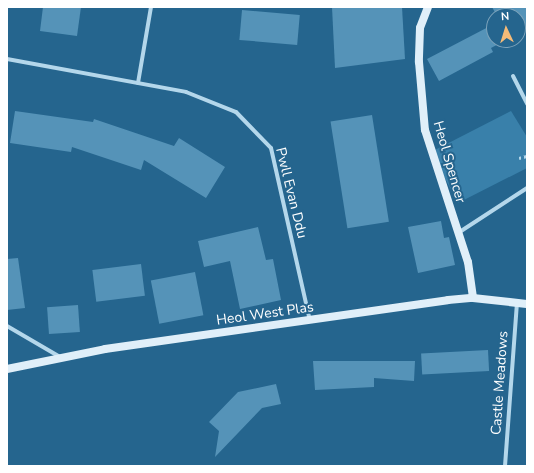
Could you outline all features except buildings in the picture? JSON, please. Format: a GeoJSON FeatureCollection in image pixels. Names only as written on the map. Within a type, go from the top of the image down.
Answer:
{"type":"FeatureCollection","features":[{"type":"Feature","properties":{"kind":"street"},"geometry":{"type":"LineString","coordinates":[[138,83],[151,7]]}},
{"type":"Feature","properties":{"kind":"street","name":"Heol Spencer"},"geometry":{"type":"LineString","coordinates":[[428,7],[420,28],[419,62],[425,130],[468,262],[473,298]]}},
{"type":"Feature","properties":{"kind":"street","name":"Pwll Evan Ddu"},"geometry":{"type":"LineString","coordinates":[[7,59],[186,92],[236,112],[271,148],[310,321]]}},
{"type":"Feature","properties":{"kind":"street"},"geometry":{"type":"LineString","coordinates":[[513,76],[527,104]]}},
{"type":"Feature","properties":{"kind":"street"},"geometry":{"type":"LineString","coordinates":[[458,233],[527,188]]}},
{"type":"Feature","properties":{"kind":"street","name":"Heol West Plas"},"geometry":{"type":"LineString","coordinates":[[7,369],[60,357],[473,298],[527,304]]}},
{"type":"Feature","properties":{"kind":"street","name":"Castle Meadows"},"geometry":{"type":"LineString","coordinates":[[505,466],[517,302]]}},
{"type":"Feature","properties":{"kind":"street"},"geometry":{"type":"LineString","coordinates":[[7,326],[60,357]]}},
{"type":"Feature","properties":{"kind":"path"},"geometry":{"type":"LineString","coordinates":[[519,158],[527,156]]}},
{"type":"Feature","properties":{"kind":"shaded area"},"geometry":{"type":"Polygon","coordinates":[[[511,111],[527,137],[527,168],[458,203],[431,152],[511,111]]]}}]}
